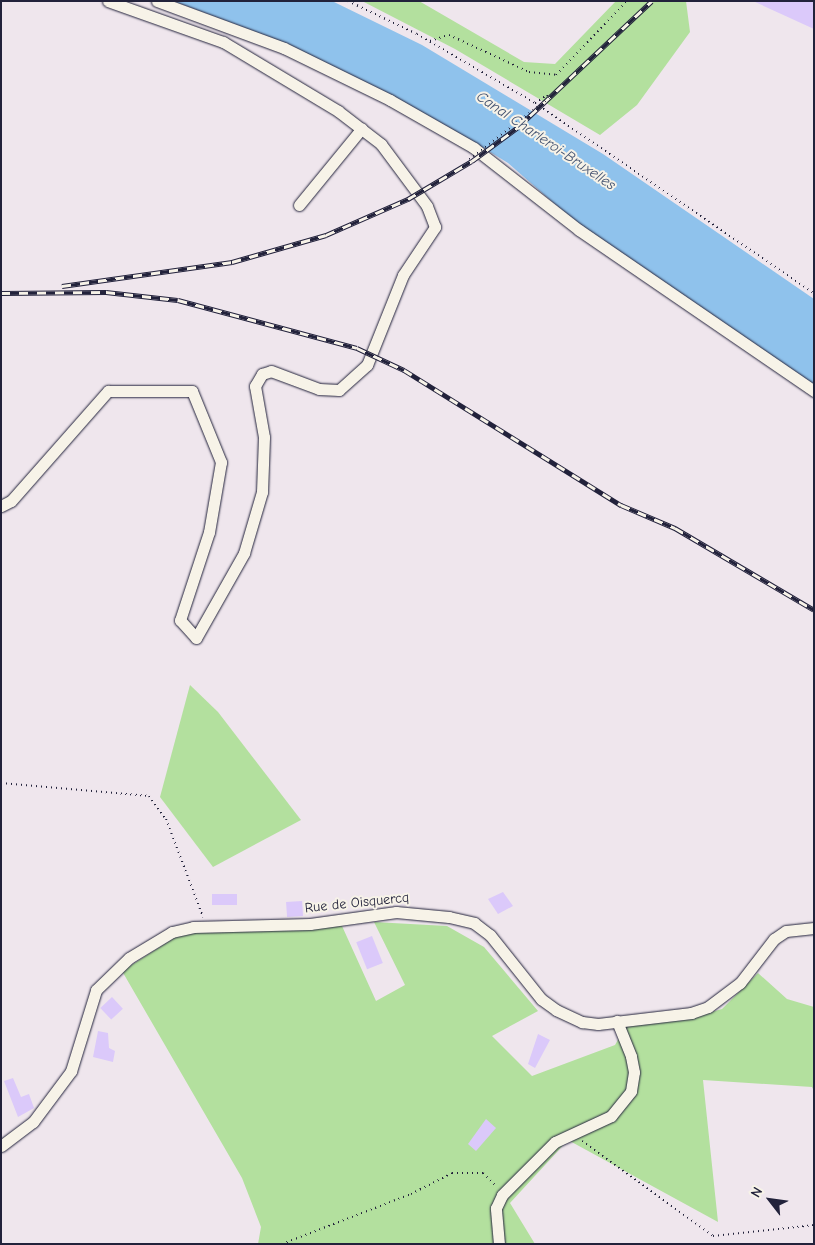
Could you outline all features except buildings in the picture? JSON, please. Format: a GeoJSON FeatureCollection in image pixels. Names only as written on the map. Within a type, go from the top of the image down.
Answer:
{"type":"FeatureCollection","features":[{"type":"Feature","properties":{"kind":"street"},"geometry":{"type":"LineString","coordinates":[[1,506],[11,501],[108,391],[192,391],[221,462],[209,532],[180,620],[196,638],[244,553],[262,492],[264,437],[255,386],[271,370],[318,389],[339,390],[358,374],[372,354],[404,275],[435,227],[427,206],[381,144],[362,128],[224,42],[108,1]]}},
{"type":"Feature","properties":{"kind":"street"},"geometry":{"type":"LineString","coordinates":[[157,1],[284,48],[390,100],[474,148],[579,230],[814,391]]}},
{"type":"Feature","properties":{"kind":"street"},"geometry":{"type":"LineString","coordinates":[[300,204],[362,128]]}},
{"type":"Feature","properties":{"kind":"street","name":"Rue de Oisquercq"},"geometry":{"type":"LineString","coordinates":[[1,1146],[38,1117],[71,1071],[91,1000],[107,976],[165,936],[207,926],[310,924],[396,912],[449,917],[474,923],[490,934],[541,999],[556,1010],[582,1022],[618,1021],[691,1013],[708,1007],[740,983],[774,939],[786,931],[814,928]]}},
{"type":"Feature","properties":{"kind":"street"},"geometry":{"type":"LineString","coordinates":[[499,1244],[496,1208],[502,1195],[555,1142],[611,1116],[631,1091],[633,1064],[618,1021]]}},
{"type":"Feature","properties":{"kind":"path"},"geometry":{"type":"LineString","coordinates":[[348,1],[430,41],[535,104],[814,293]]}},
{"type":"Feature","properties":{"kind":"path"},"geometry":{"type":"LineString","coordinates":[[430,41],[449,35],[529,72],[556,75],[627,1]]}},
{"type":"Feature","properties":{"kind":"path"},"geometry":{"type":"LineString","coordinates":[[469,159],[548,98],[547,95],[535,104]]}},
{"type":"Feature","properties":{"kind":"path"},"geometry":{"type":"LineString","coordinates":[[1,783],[149,796],[166,819],[207,926]]}},
{"type":"Feature","properties":{"kind":"path"},"geometry":{"type":"LineString","coordinates":[[572,1134],[713,1236],[814,1225]]}},
{"type":"Feature","properties":{"kind":"path"},"geometry":{"type":"LineString","coordinates":[[282,1244],[411,1194],[452,1173],[483,1172],[502,1195]]}},
{"type":"Feature","properties":{"kind":"green space"},"geometry":{"type":"Polygon","coordinates":[[[362,1],[419,1],[524,62],[555,64],[616,1],[686,1],[690,32],[637,105],[600,135],[455,49],[362,1]]]}},
{"type":"Feature","properties":{"kind":"green space"},"geometry":{"type":"Polygon","coordinates":[[[190,685],[218,712],[301,820],[213,867],[160,797],[190,685]]]}},
{"type":"Feature","properties":{"kind":"green space"},"geometry":{"type":"Polygon","coordinates":[[[374,922],[447,926],[484,947],[538,1011],[492,1036],[532,1076],[615,1045],[627,1024],[683,1020],[722,1009],[758,973],[787,999],[814,1007],[814,1091],[812,1087],[703,1080],[718,1222],[568,1140],[510,1203],[535,1244],[258,1244],[261,1227],[242,1178],[122,971],[185,931],[342,926],[376,1001],[405,985],[374,922]]]}},
{"type":"Feature","properties":{"kind":"water","name":"Canal Charleroi-Bruxelles"},"geometry":{"type":"Polygon","coordinates":[[[173,1],[332,1],[422,45],[603,154],[814,299],[814,386],[581,227],[508,163],[477,144],[287,44],[173,1]]]}},
{"type":"Feature","properties":{"kind":"railway"},"geometry":{"type":"LineString","coordinates":[[62,286],[232,262],[326,235],[408,199],[472,161],[517,128],[652,1]]}},
{"type":"Feature","properties":{"kind":"railway"},"geometry":{"type":"LineString","coordinates":[[1,293],[106,292],[178,300],[357,348],[404,370],[621,505],[675,528],[814,610]]}}]}
